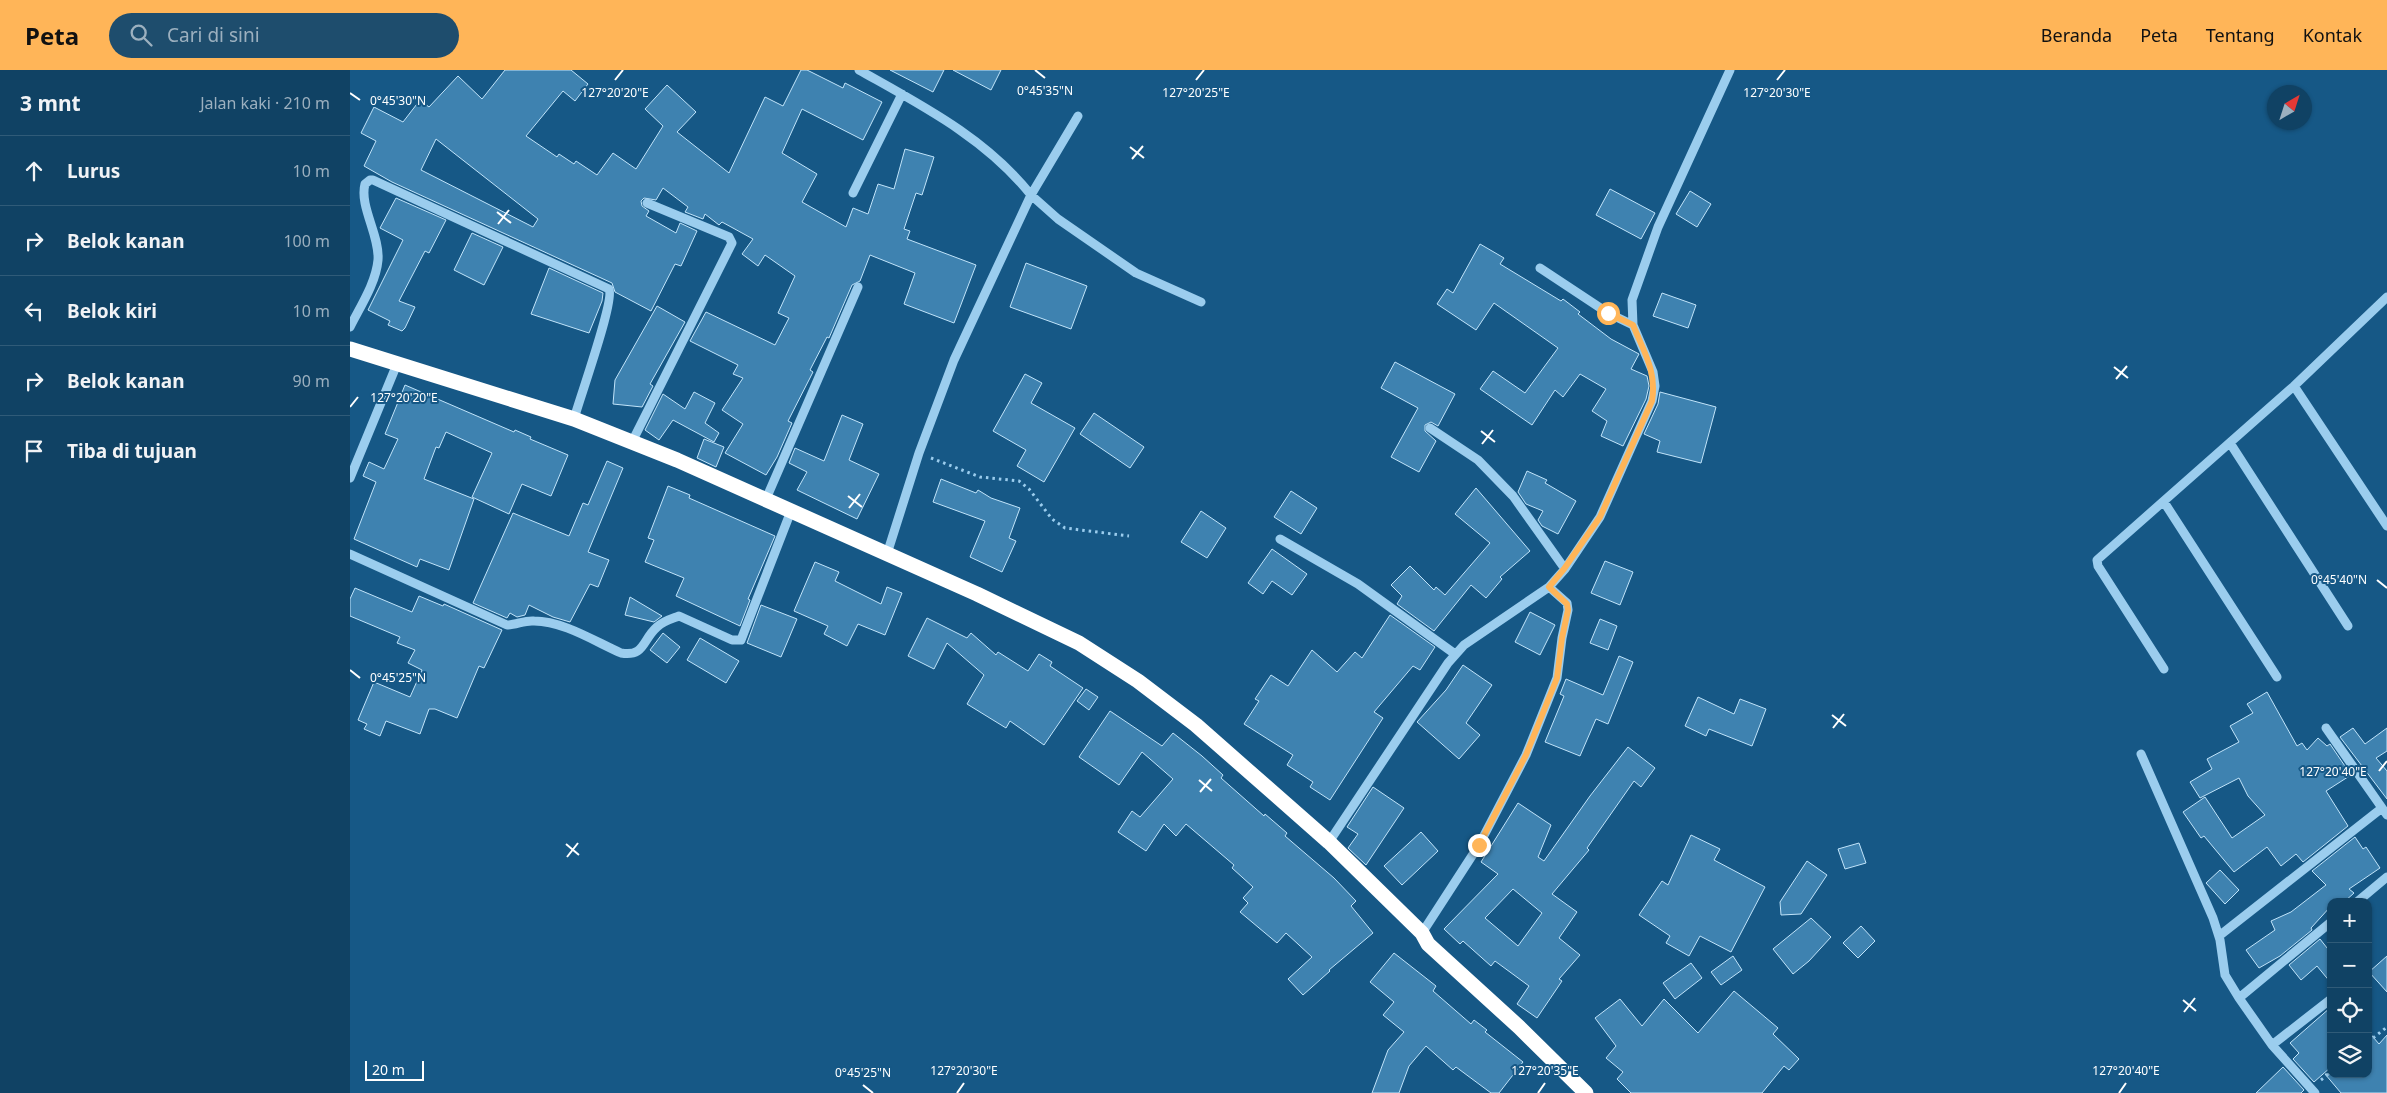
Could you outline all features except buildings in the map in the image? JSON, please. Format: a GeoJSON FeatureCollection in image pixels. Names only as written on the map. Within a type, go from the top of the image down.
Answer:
{"type":"FeatureCollection","features":[{"type":"Feature","properties":{"kind":"highway"},"geometry":{"type":"LineString","coordinates":[[350,348],[574,419],[632,442],[766,499],[887,554],[1048,628],[1109,661],[1196,725],[1329,842],[1422,933],[1428,944],[1520,1027],[1584,1092]]}},
{"type":"Feature","properties":{"kind":"street"},"geometry":{"type":"LineString","coordinates":[[859,70],[968,134],[1058,219],[1136,273],[1201,302]]}},
{"type":"Feature","properties":{"kind":"street"},"geometry":{"type":"LineString","coordinates":[[1329,842],[1455,654],[1464,645],[1549,587],[1564,569],[1600,517],[1652,401],[1653,372],[1633,325],[1632,300],[1658,227],[1730,70]]}},
{"type":"Feature","properties":{"kind":"street"},"geometry":{"type":"LineString","coordinates":[[853,193],[902,94]]}},
{"type":"Feature","properties":{"kind":"street"},"geometry":{"type":"LineString","coordinates":[[887,554],[919,453],[954,360],[1031,195],[1078,116]]}},
{"type":"Feature","properties":{"kind":"street"},"geometry":{"type":"LineString","coordinates":[[350,328],[372,281],[378,260],[364,195],[365,184],[373,180],[609,289],[611,295],[605,318],[574,419]]}},
{"type":"Feature","properties":{"kind":"street"},"geometry":{"type":"LineString","coordinates":[[632,442],[732,243],[729,237],[647,203]]}},
{"type":"Feature","properties":{"kind":"street"},"geometry":{"type":"LineString","coordinates":[[1540,268],[1608,313],[1633,325]]}},
{"type":"Feature","properties":{"kind":"street"},"geometry":{"type":"LineString","coordinates":[[766,499],[858,287]]}},
{"type":"Feature","properties":{"kind":"street"},"geometry":{"type":"LineString","coordinates":[[2164,669],[2098,566],[2097,560],[2294,386],[2387,297]]}},
{"type":"Feature","properties":{"kind":"street"},"geometry":{"type":"LineString","coordinates":[[350,478],[397,364]]}},
{"type":"Feature","properties":{"kind":"street"},"geometry":{"type":"LineString","coordinates":[[2294,386],[2387,526]]}},
{"type":"Feature","properties":{"kind":"street"},"geometry":{"type":"LineString","coordinates":[[1430,428],[1478,460],[1512,496],[1564,569]]}},
{"type":"Feature","properties":{"kind":"street"},"geometry":{"type":"LineString","coordinates":[[2230,443],[2348,626]]}},
{"type":"Feature","properties":{"kind":"street"},"geometry":{"type":"LineString","coordinates":[[2164,502],[2276,677]]}},
{"type":"Feature","properties":{"kind":"street"},"geometry":{"type":"LineString","coordinates":[[350,554],[507,624],[532,620],[554,623],[621,653],[631,655],[640,649],[656,628],[665,621],[679,616],[732,640],[741,640],[791,511]]}},
{"type":"Feature","properties":{"kind":"street"},"geometry":{"type":"LineString","coordinates":[[1280,539],[1358,584],[1455,654]]}},
{"type":"Feature","properties":{"kind":"street"},"geometry":{"type":"LineString","coordinates":[[1422,933],[1479,845],[1526,755],[1557,678],[1568,610],[1567,604],[1549,587]]}},
{"type":"Feature","properties":{"kind":"street"},"geometry":{"type":"LineString","coordinates":[[2219,936],[2384,811],[2326,728]]}},
{"type":"Feature","properties":{"kind":"street"},"geometry":{"type":"LineString","coordinates":[[2141,754],[2213,918],[2219,936],[2225,974],[2239,998],[2272,1045],[2315,1093]]}},
{"type":"Feature","properties":{"kind":"street"},"geometry":{"type":"LineString","coordinates":[[2362,898],[2387,877]]}},
{"type":"Feature","properties":{"kind":"street"},"geometry":{"type":"LineString","coordinates":[[2239,998],[2327,925]]}},
{"type":"Feature","properties":{"kind":"street"},"geometry":{"type":"LineString","coordinates":[[2272,1045],[2327,1002]]}},
{"type":"Feature","properties":{"kind":"path"},"geometry":{"type":"LineString","coordinates":[[919,453],[980,477],[1019,481],[1030,489],[1052,519],[1065,528],[1129,536]]}},
{"type":"Feature","properties":{"kind":"path"},"geometry":{"type":"LineString","coordinates":[[2372,1039],[2387,1027]]}},
{"type":"Feature","properties":{"kind":"route"},"geometry":{"type":"LineString","coordinates":[[1479,845],[1526,755],[1557,678],[1568,610],[1567,604],[1563,599],[1549,587],[1564,569],[1600,517],[1652,401],[1653,372],[1633,325],[1608,313]]}}]}
